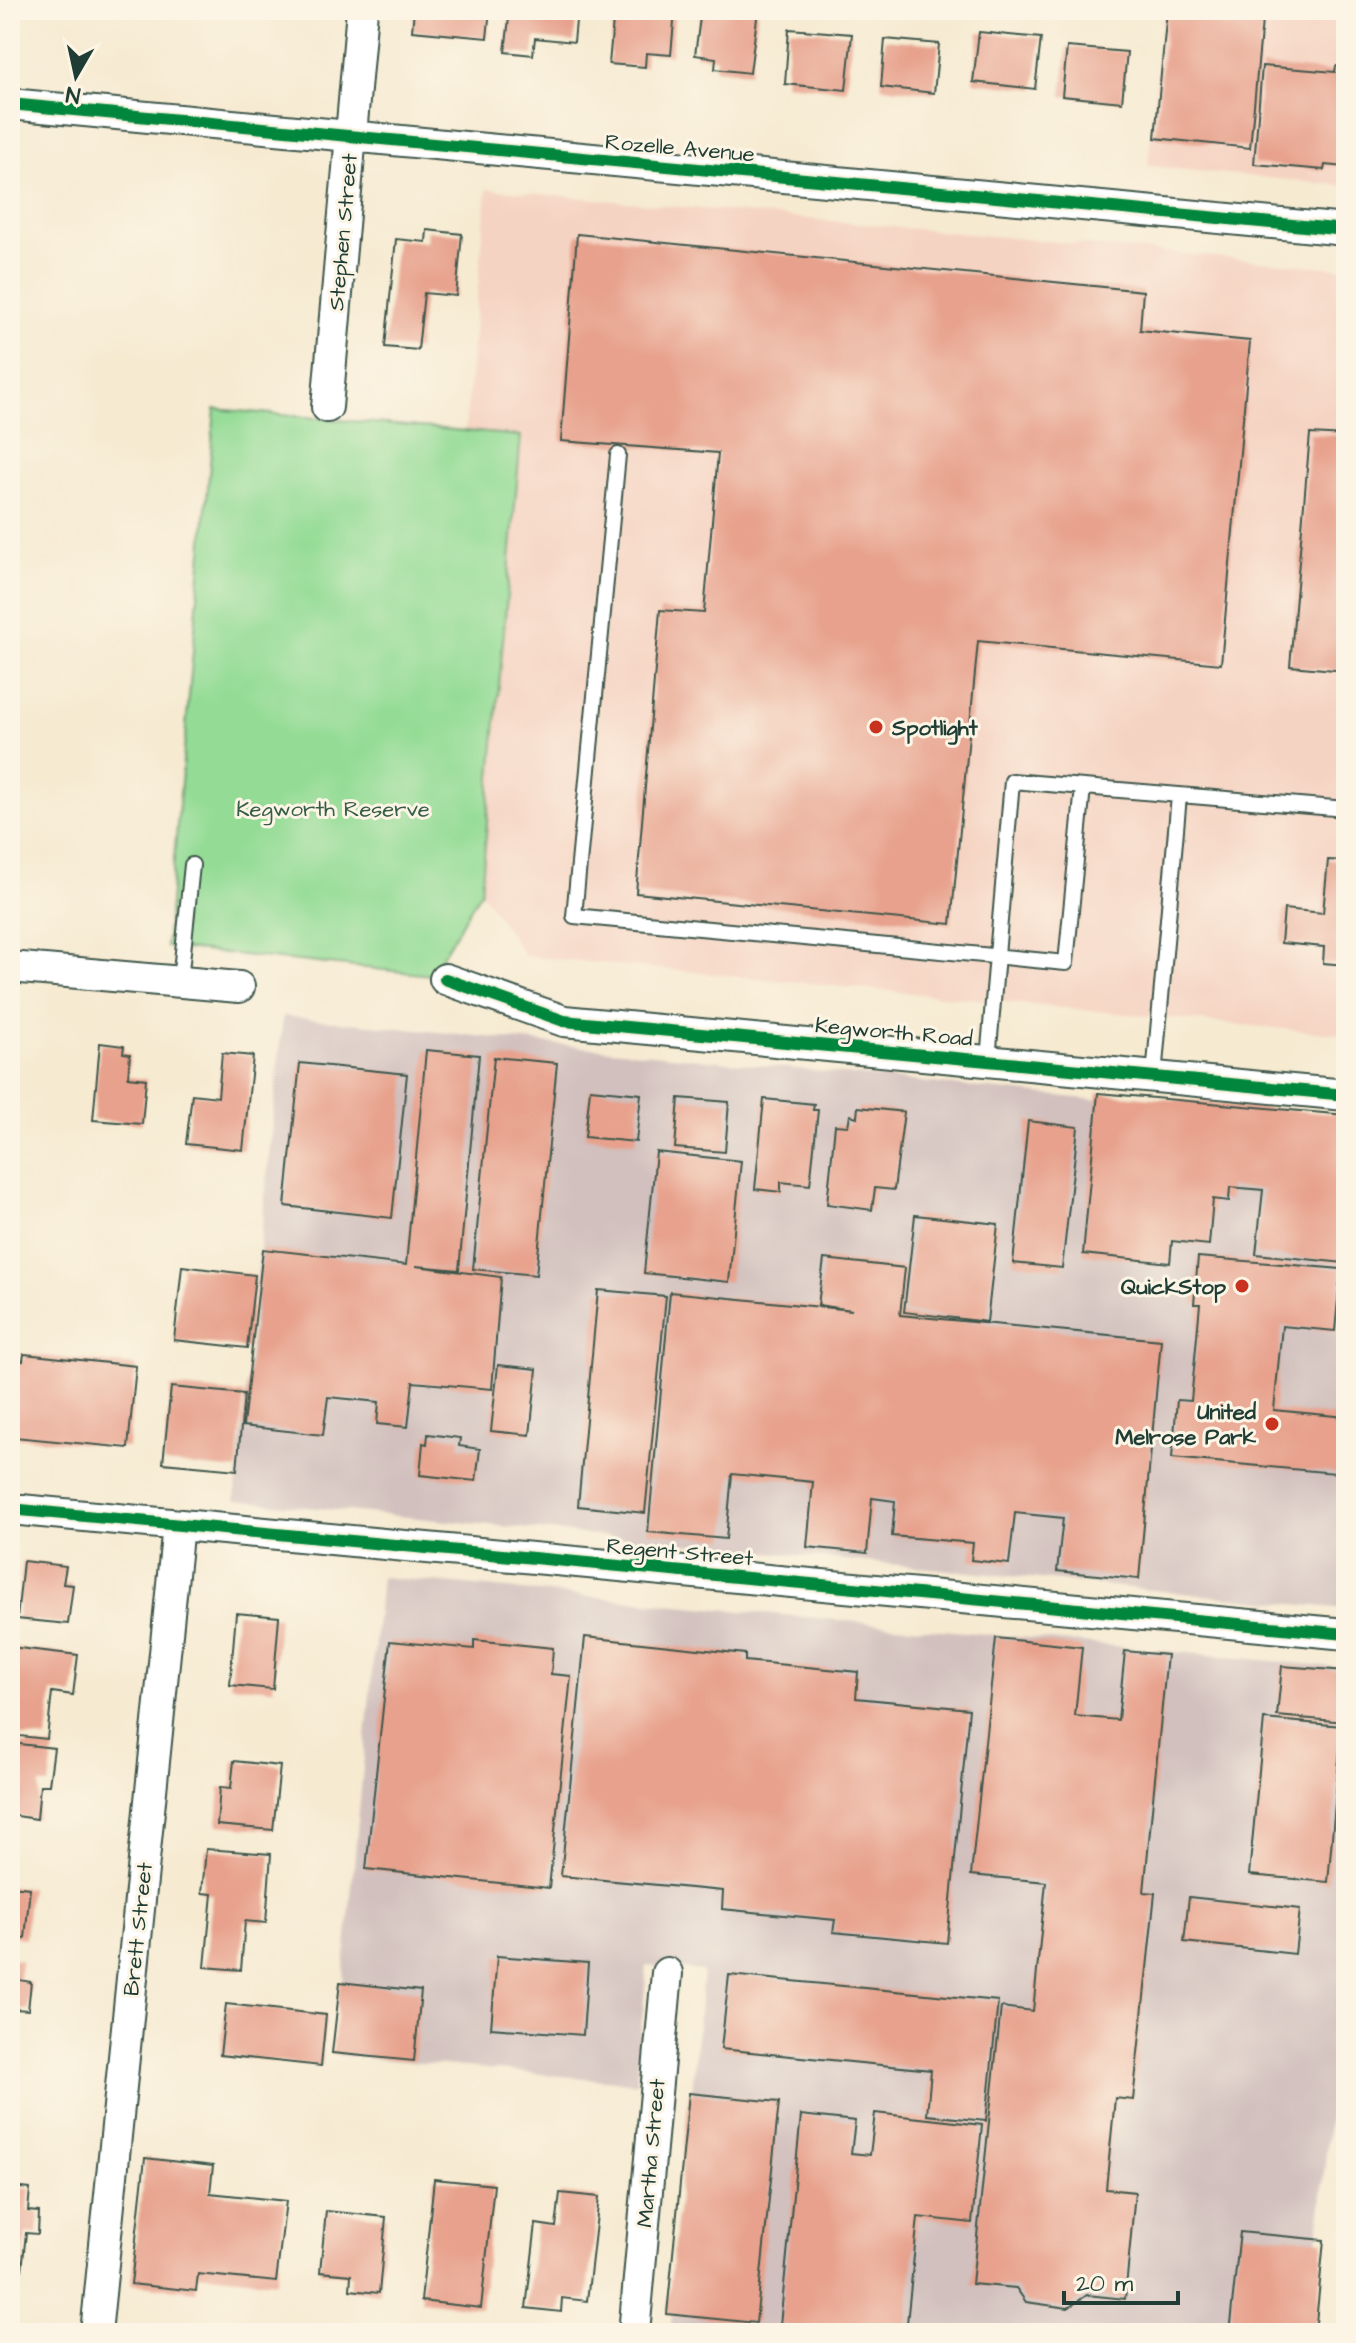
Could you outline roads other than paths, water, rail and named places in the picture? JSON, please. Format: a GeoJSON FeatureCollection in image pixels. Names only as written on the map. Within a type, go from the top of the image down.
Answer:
{"type":"FeatureCollection","features":[{"type":"Feature","properties":{"kind":"street","name":"Stephen Street"},"geometry":{"type":"LineString","coordinates":[[327,407],[362,10]]}},
{"type":"Feature","properties":{"kind":"street","name":"Rozelle Avenue"},"geometry":{"type":"LineString","coordinates":[[10,104],[1346,230]]}},
{"type":"Feature","properties":{"kind":"street"},"geometry":{"type":"LineString","coordinates":[[10,967],[239,987]]}},
{"type":"Feature","properties":{"kind":"street","name":"Kegworth Road"},"geometry":{"type":"LineString","coordinates":[[445,979],[564,1021],[1346,1095]]}},
{"type":"Feature","properties":{"kind":"street","name":"Regent Street"},"geometry":{"type":"LineString","coordinates":[[10,1509],[1346,1634]]}},
{"type":"Feature","properties":{"kind":"street","name":"Brett Street"},"geometry":{"type":"LineString","coordinates":[[96,2333],[178,1525]]}},
{"type":"Feature","properties":{"kind":"street","name":"Martha Street"},"geometry":{"type":"LineString","coordinates":[[634,2333],[667,1973]]}},
{"type":"Feature","properties":{"kind":"lane"},"geometry":{"type":"LineString","coordinates":[[618,455],[574,916],[1066,963],[1083,787]]}},
{"type":"Feature","properties":{"kind":"lane"},"geometry":{"type":"LineString","coordinates":[[988,1060],[1012,781],[1346,809]]}},
{"type":"Feature","properties":{"kind":"lane"},"geometry":{"type":"LineString","coordinates":[[1154,1076],[1179,796]]}},
{"type":"Feature","properties":{"kind":"lane"},"geometry":{"type":"LineString","coordinates":[[180,981],[192,865]]}},
{"type":"Feature","properties":{"kind":"place","name":"Spotlight"},"geometry":{"type":"Point","coordinates":[876,727]}},
{"type":"Feature","properties":{"kind":"place","name":"QuickStop"},"geometry":{"type":"Point","coordinates":[1242,1286]}},
{"type":"Feature","properties":{"kind":"place","name":"United Melrose Park"},"geometry":{"type":"Point","coordinates":[1272,1424]}},
{"type":"Feature","properties":{"kind":"park label","name":"Kegworth Reserve"},"geometry":{"type":"Point","coordinates":[333,808]}}]}
